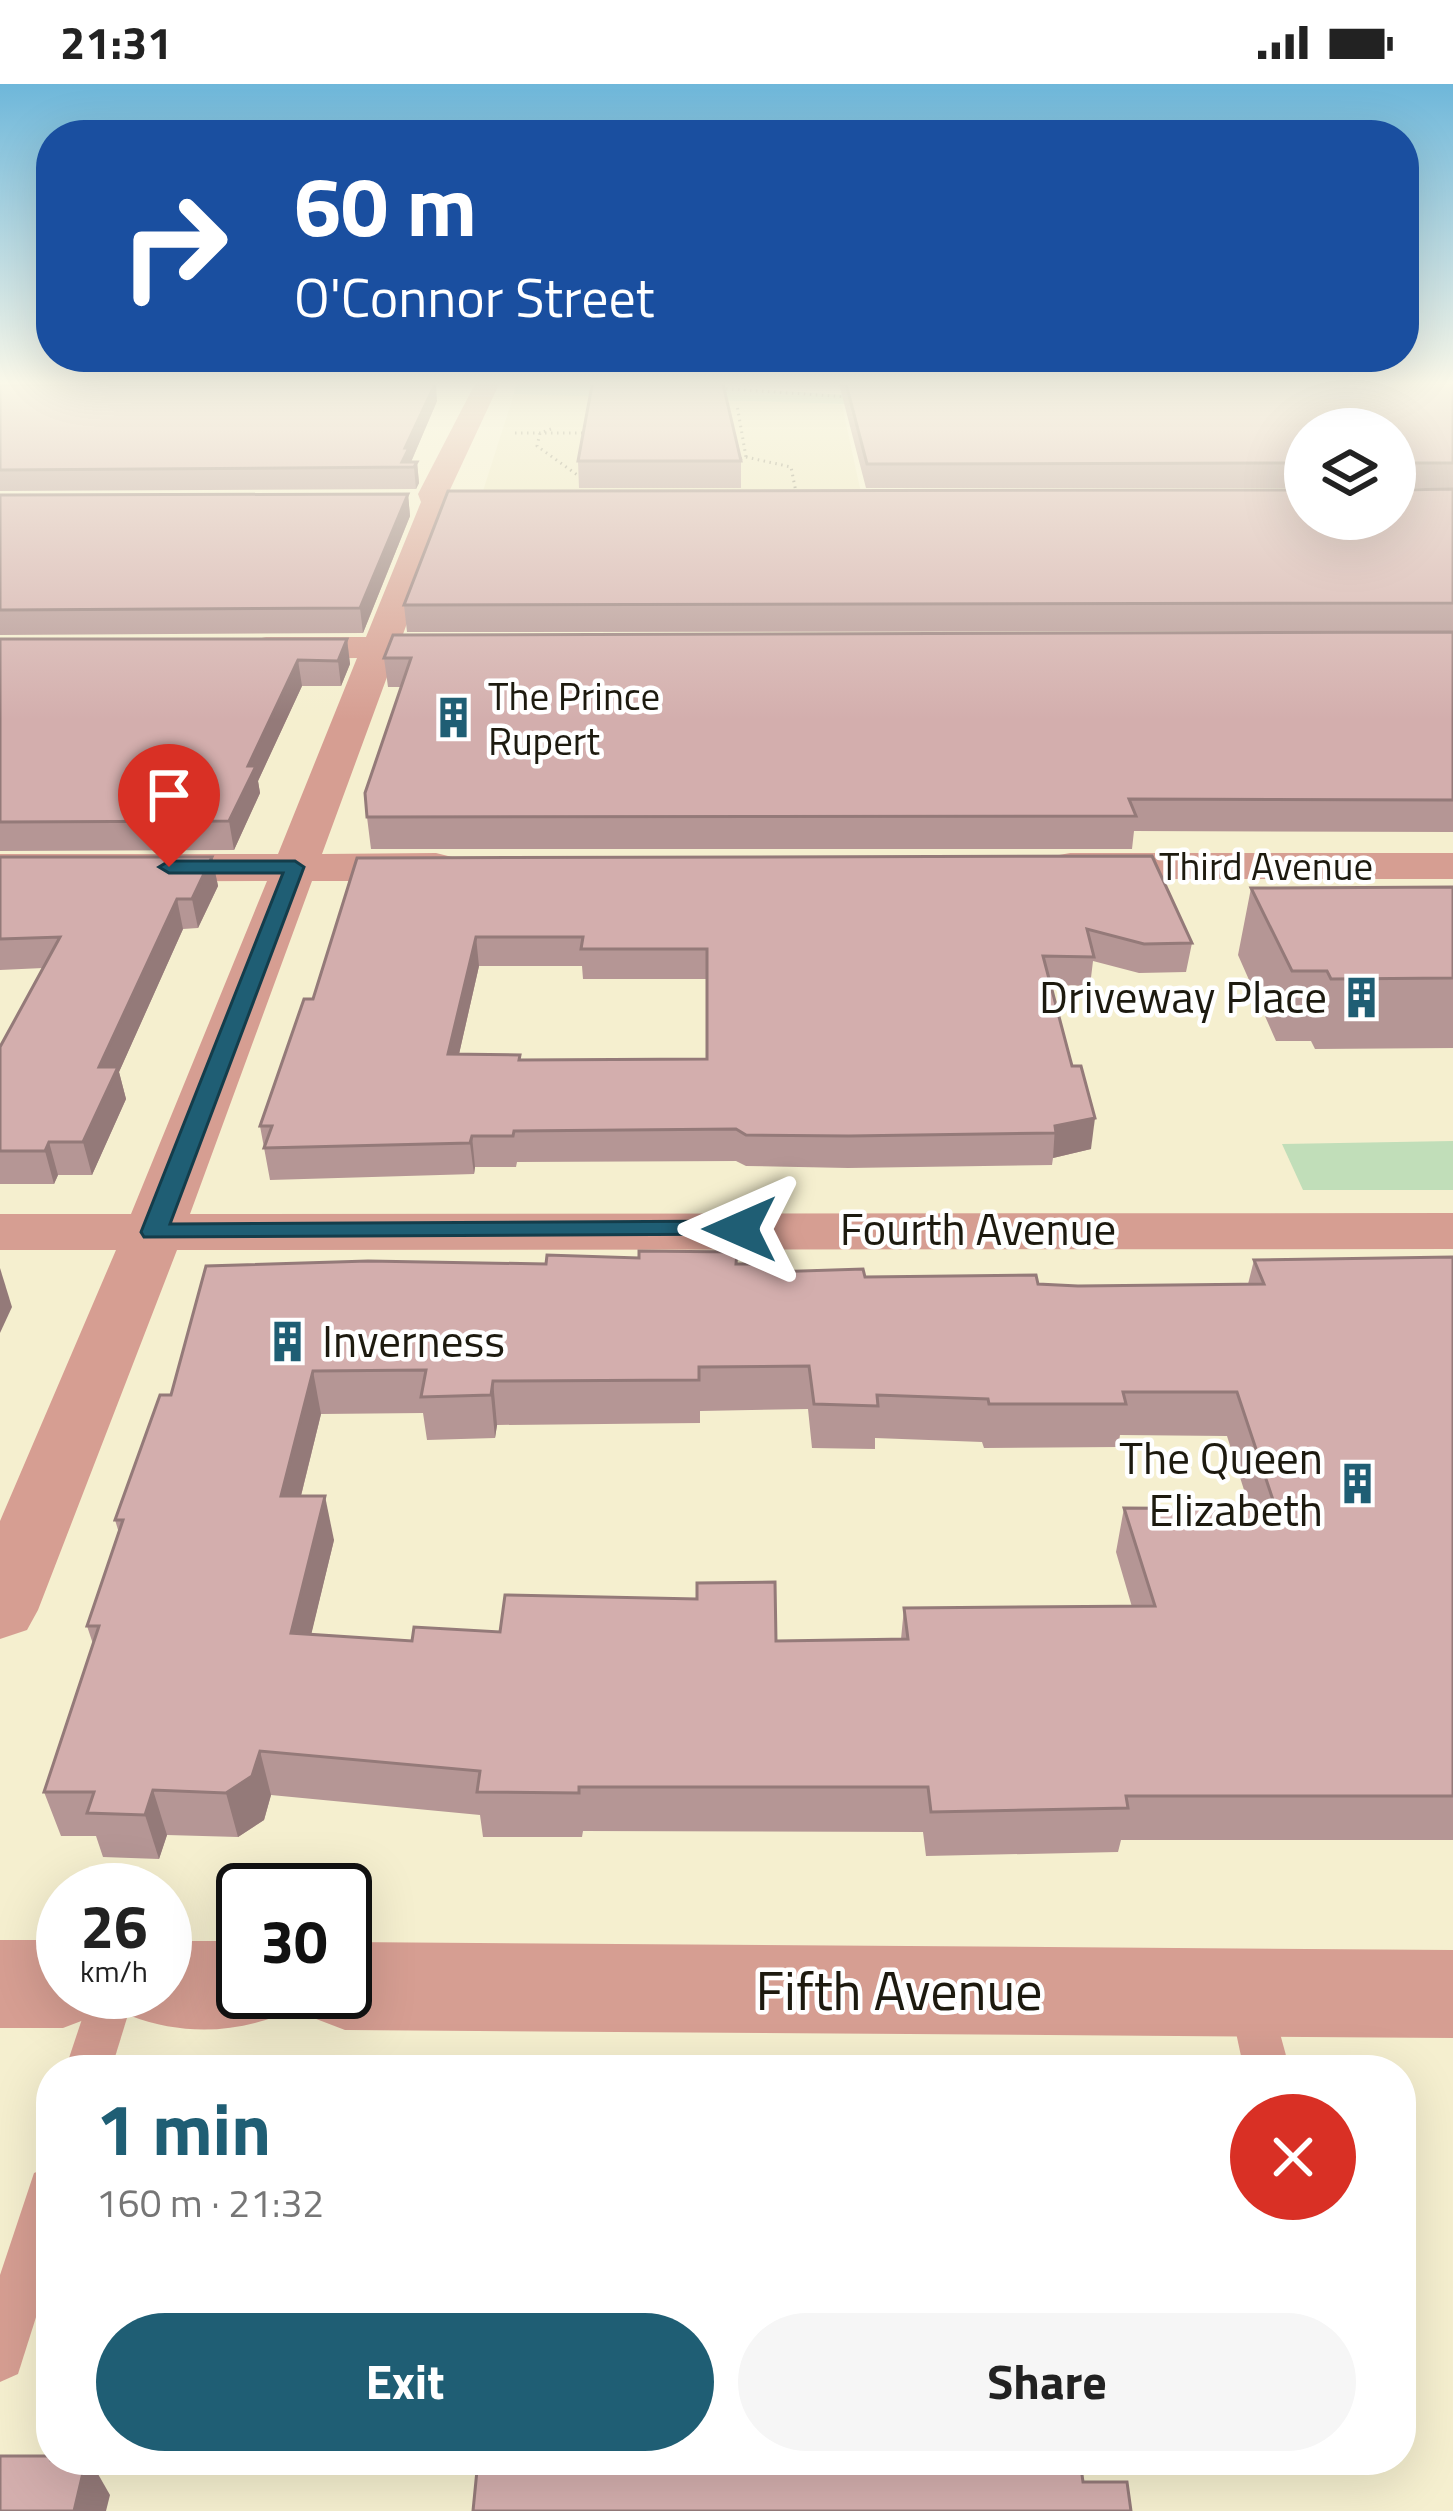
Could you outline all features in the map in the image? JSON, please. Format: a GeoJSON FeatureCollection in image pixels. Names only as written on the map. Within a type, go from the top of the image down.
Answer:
{"type":"FeatureCollection","features":[{"type":"Feature","properties":{"kind":"street"},"geometry":{"type":"LineString","coordinates":[[0,1610],[154,1232],[435,502],[433,493]]}},
{"type":"Feature","properties":{"kind":"street"},"geometry":{"type":"LineString","coordinates":[[225,648],[514,647]]}},
{"type":"Feature","properties":{"kind":"street","name":"Third Avenue"},"geometry":{"type":"LineString","coordinates":[[1027,866],[1453,866]]}},
{"type":"Feature","properties":{"kind":"street"},"geometry":{"type":"LineString","coordinates":[[0,868],[485,867]]}},
{"type":"Feature","properties":{"kind":"street","name":"Fourth Avenue"},"geometry":{"type":"LineString","coordinates":[[0,1232],[1453,1231]]}},
{"type":"Feature","properties":{"kind":"street"},"geometry":{"type":"LineString","coordinates":[[0,1984],[36,1984]]}},
{"type":"Feature","properties":{"kind":"street","name":"Fifth Avenue"},"geometry":{"type":"LineString","coordinates":[[372,1987],[1258,2032],[1453,1994]]}},
{"type":"Feature","properties":{"kind":"lane"},"geometry":{"type":"LineString","coordinates":[[93,2055],[104,2019]]}},
{"type":"Feature","properties":{"kind":"lane"},"geometry":{"type":"LineString","coordinates":[[0,2356],[36,2240]]}},
{"type":"Feature","properties":{"kind":"path"},"geometry":{"type":"LineString","coordinates":[[796,493],[798,503]]}},
{"type":"Feature","properties":{"kind":"green space"},"geometry":{"type":"Polygon","coordinates":[[[1453,1141],[1453,1190],[1303,1190],[1282,1144],[1453,1141]]]}},
{"type":"Feature","properties":{"kind":"building"},"geometry":{"type":"Polygon","coordinates":[[[447,493],[1284,493],[1284,540],[1416,540],[1416,493],[1453,493],[1453,603],[404,605],[447,493]]]}},
{"type":"Feature","properties":{"kind":"building"},"geometry":{"type":"Polygon","coordinates":[[[408,494],[360,608],[0,610],[0,495],[408,494]]]}},
{"type":"Feature","properties":{"kind":"building"},"geometry":{"type":"Polygon","coordinates":[[[1453,632],[1453,800],[1129,799],[1136,816],[367,817],[365,793],[411,658],[384,658],[393,635],[1453,632]]]}},
{"type":"Feature","properties":{"kind":"building"},"geometry":{"type":"Polygon","coordinates":[[[0,639],[347,639],[338,661],[298,660],[248,766],[256,766],[229,821],[0,822],[0,639]]]}},
{"type":"Feature","properties":{"kind":"building"},"geometry":{"type":"Polygon","coordinates":[[[1152,856],[1192,943],[1144,944],[1087,929],[1094,957],[1043,956],[1072,1066],[1081,1066],[1095,1118],[1055,1126],[1056,1133],[849,1136],[746,1135],[736,1129],[514,1131],[513,1136],[472,1136],[470,1143],[264,1148],[272,1126],[260,1126],[304,999],[313,999],[357,858],[1152,856]],[[476,937],[448,1054],[520,1055],[519,1060],[707,1059],[707,949],[581,949],[583,937],[476,937]]]}},
{"type":"Feature","properties":{"kind":"building"},"geometry":{"type":"Polygon","coordinates":[[[0,857],[212,857],[192,899],[177,899],[99,1067],[118,1067],[83,1142],[49,1142],[45,1151],[0,1151],[0,1047],[60,937],[0,939],[0,857]]]}},
{"type":"Feature","properties":{"kind":"building"},"geometry":{"type":"Polygon","coordinates":[[[1453,887],[1453,978],[1331,979],[1327,971],[1292,971],[1251,888],[1453,887]]]}},
{"type":"Feature","properties":{"kind":"building"},"geometry":{"type":"Polygon","coordinates":[[[639,1251],[737,1252],[736,1264],[770,1264],[771,1272],[863,1269],[865,1277],[1036,1275],[1038,1284],[1078,1286],[1264,1284],[1254,1260],[1453,1257],[1453,1796],[1126,1796],[1128,1808],[931,1812],[928,1787],[579,1787],[579,1793],[477,1792],[480,1771],[260,1751],[252,1776],[226,1793],[153,1790],[145,1815],[87,1813],[94,1792],[44,1792],[99,1626],[87,1626],[123,1520],[115,1520],[160,1395],[171,1395],[206,1266],[368,1261],[546,1264],[547,1255],[639,1258],[639,1251]],[[809,1366],[699,1367],[699,1380],[493,1381],[491,1395],[421,1397],[426,1370],[313,1371],[281,1496],[325,1496],[291,1633],[412,1641],[414,1627],[500,1632],[505,1595],[697,1599],[697,1583],[775,1582],[776,1641],[908,1639],[904,1608],[1155,1606],[1124,1508],[1276,1509],[1237,1392],[1123,1392],[1126,1404],[989,1404],[988,1399],[877,1395],[878,1406],[814,1404],[809,1366]]]}},
{"type":"Feature","properties":{"kind":"building"},"geometry":{"type":"Polygon","coordinates":[[[0,2456],[36,2456],[36,2475],[82,2475],[74,2511],[0,2511],[0,2456]]]}},
{"type":"Feature","properties":{"kind":"building"},"geometry":{"type":"Polygon","coordinates":[[[477,2475],[1082,2475],[1083,2482],[1127,2482],[1131,2511],[473,2511],[477,2475]]]}},
{"type":"Feature","properties":{"kind":"place","name":"The Prince Rupert"},"geometry":{"type":"Point","coordinates":[454,718]}},
{"type":"Feature","properties":{"kind":"place","name":"Driveway Place"},"geometry":{"type":"Point","coordinates":[1361,997]}},
{"type":"Feature","properties":{"kind":"place","name":"Inverness"},"geometry":{"type":"Point","coordinates":[288,1341]}},
{"type":"Feature","properties":{"kind":"place","name":"The Queen Elizabeth"},"geometry":{"type":"Point","coordinates":[1357,1484]}},
{"type":"Feature","properties":{"kind":"route"},"geometry":{"type":"LineString","coordinates":[[169,867],[295,867],[154,1232],[740,1229]]}}]}
